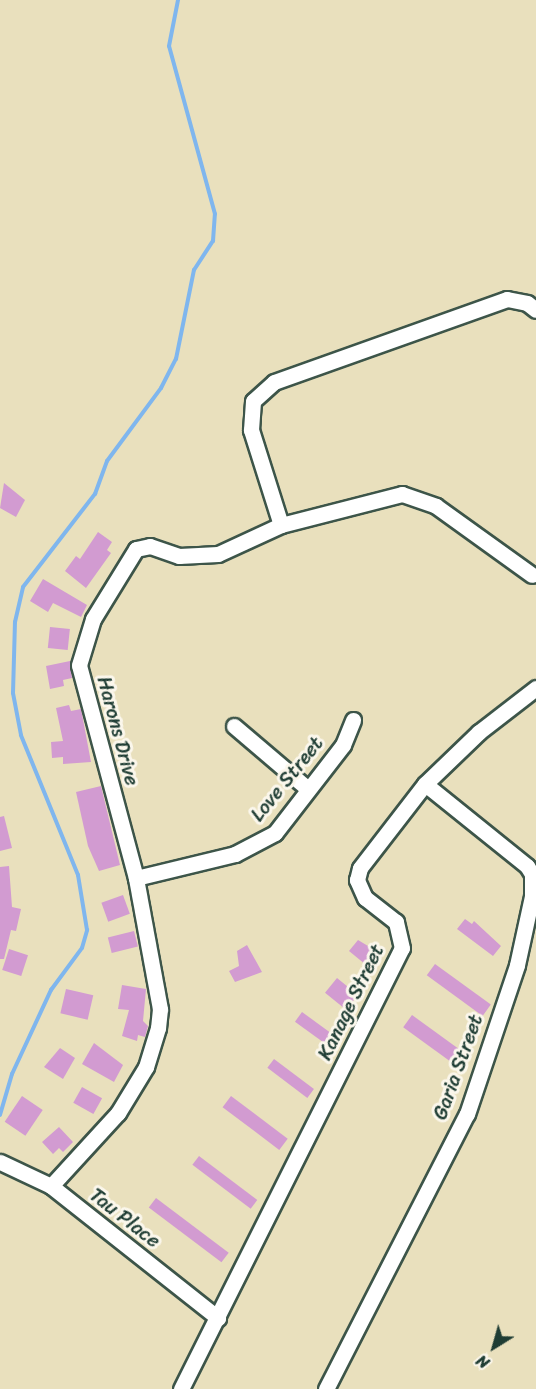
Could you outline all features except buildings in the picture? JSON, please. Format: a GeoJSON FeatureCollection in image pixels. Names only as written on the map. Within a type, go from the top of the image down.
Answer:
{"type":"FeatureCollection","features":[{"type":"Feature","properties":{"kind":"street"},"geometry":{"type":"LineString","coordinates":[[280,525],[250,430],[253,401],[274,382],[507,299],[527,303],[536,310]]}},
{"type":"Feature","properties":{"kind":"street","name":"Harons Drive"},"geometry":{"type":"LineString","coordinates":[[51,1186],[118,1113],[146,1067],[158,1028],[160,1010],[136,878],[79,665],[93,619],[136,549],[150,546],[178,556],[218,554],[280,525],[402,494],[436,506],[532,575]]}},
{"type":"Feature","properties":{"kind":"street","name":"Kanage Street"},"geometry":{"type":"LineString","coordinates":[[181,1389],[402,948],[396,922],[365,898],[357,880],[360,868],[425,784],[480,732],[536,688]]}},
{"type":"Feature","properties":{"kind":"street","name":"Love Street"},"geometry":{"type":"LineString","coordinates":[[136,878],[253,848],[275,833],[343,745],[353,720]]}},
{"type":"Feature","properties":{"kind":"street"},"geometry":{"type":"LineString","coordinates":[[234,726],[308,789]]}},
{"type":"Feature","properties":{"kind":"street","name":"Garia Street"},"geometry":{"type":"LineString","coordinates":[[326,1389],[467,1114],[518,965],[532,896],[532,874],[527,866],[425,784]]}},
{"type":"Feature","properties":{"kind":"street","name":"Tau Place"},"geometry":{"type":"LineString","coordinates":[[0,1162],[51,1186],[218,1318]]}},
{"type":"Feature","properties":{"kind":"waterway"},"geometry":{"type":"LineString","coordinates":[[0,1115],[12,1074],[51,990],[82,948],[87,930],[78,875],[21,735],[13,693],[15,622],[23,587],[95,494],[107,461],[161,388],[176,359],[194,270],[213,241],[215,214],[169,46],[178,0]]}}]}
